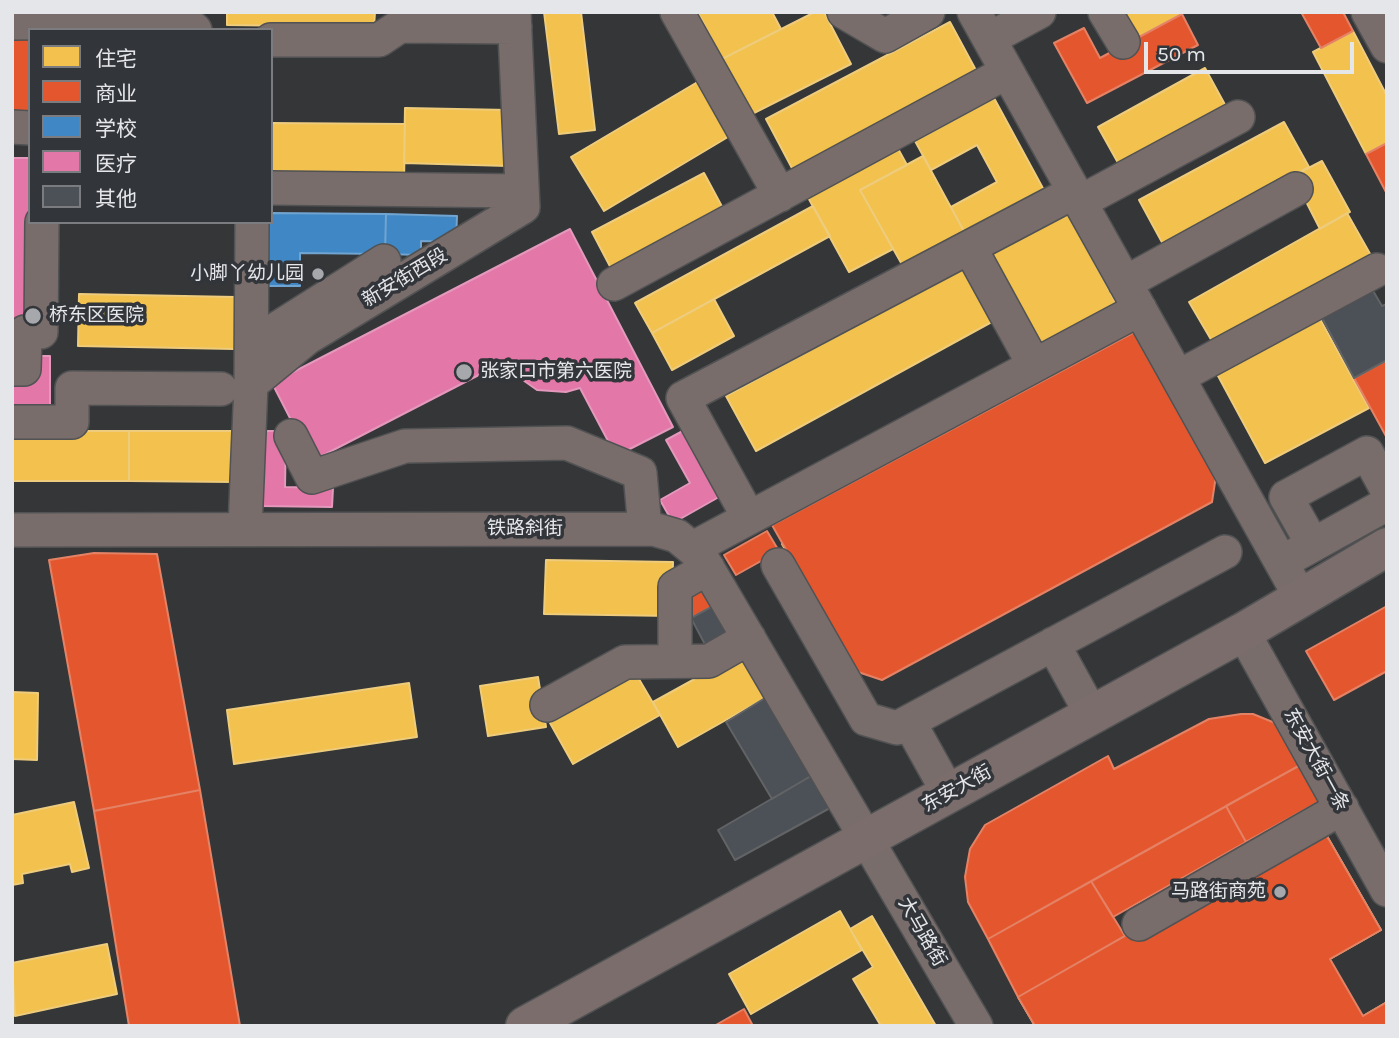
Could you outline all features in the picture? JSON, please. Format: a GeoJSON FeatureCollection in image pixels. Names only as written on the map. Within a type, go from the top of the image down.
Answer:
{"type":"FeatureCollection","features":[{"type":"Feature","properties":{"kind":"main road","name":"东安大街"},"geometry":{"type":"LineString","coordinates":[[540,1022],[1243,632],[1387,547]]}},
{"type":"Feature","properties":{"kind":"street"},"geometry":{"type":"LineString","coordinates":[[677,12],[780,195]]}},
{"type":"Feature","properties":{"kind":"street"},"geometry":{"type":"LineString","coordinates":[[844,12],[885,36],[928,12]]}},
{"type":"Feature","properties":{"kind":"street"},"geometry":{"type":"LineString","coordinates":[[1039,12],[981,26],[1301,598]]}},
{"type":"Feature","properties":{"kind":"street"},"geometry":{"type":"LineString","coordinates":[[1105,12],[1123,42]]}},
{"type":"Feature","properties":{"kind":"street"},"geometry":{"type":"LineString","coordinates":[[1368,12],[1387,46]]}},
{"type":"Feature","properties":{"kind":"street"},"geometry":{"type":"LineString","coordinates":[[12,23],[70,17],[185,21],[193,28]]}},
{"type":"Feature","properties":{"kind":"street"},"geometry":{"type":"LineString","coordinates":[[273,40],[379,40],[400,26],[514,20],[522,191],[273,188]]}},
{"type":"Feature","properties":{"kind":"street"},"geometry":{"type":"LineString","coordinates":[[614,284],[1007,72]]}},
{"type":"Feature","properties":{"kind":"street"},"geometry":{"type":"LineString","coordinates":[[749,518],[684,398],[970,248],[1238,117]]}},
{"type":"Feature","properties":{"kind":"street"},"geometry":{"type":"LineString","coordinates":[[675,661],[675,587],[700,558],[749,518],[1034,365],[1296,189]]}},
{"type":"Feature","properties":{"kind":"street","name":"新安街西段"},"geometry":{"type":"LineString","coordinates":[[236,387],[307,338],[334,307],[523,207],[522,191]]}},
{"type":"Feature","properties":{"kind":"street"},"geometry":{"type":"LineString","coordinates":[[12,369],[24,369],[24,332],[41,332],[42,224]]}},
{"type":"Feature","properties":{"kind":"street"},"geometry":{"type":"LineString","coordinates":[[245,528],[236,387],[252,224]]}},
{"type":"Feature","properties":{"kind":"street"},"geometry":{"type":"LineString","coordinates":[[970,248],[1034,365]]}},
{"type":"Feature","properties":{"kind":"street"},"geometry":{"type":"LineString","coordinates":[[267,335],[334,307],[384,261]]}},
{"type":"Feature","properties":{"kind":"street"},"geometry":{"type":"LineString","coordinates":[[1178,377],[1377,270]]}},
{"type":"Feature","properties":{"kind":"street"},"geometry":{"type":"LineString","coordinates":[[12,422],[72,422],[72,388],[236,387]]}},
{"type":"Feature","properties":{"kind":"street"},"geometry":{"type":"LineString","coordinates":[[290,436],[312,477],[405,446],[567,443],[640,473],[645,529]]}},
{"type":"Feature","properties":{"kind":"street"},"geometry":{"type":"LineString","coordinates":[[1313,545],[1286,497],[1367,453],[1387,490]]}},
{"type":"Feature","properties":{"kind":"street"},"geometry":{"type":"LineString","coordinates":[[1282,562],[1387,504]]}},
{"type":"Feature","properties":{"kind":"street","name":"铁路斜街"},"geometry":{"type":"LineString","coordinates":[[12,530],[245,528],[665,531],[700,558],[868,839]]}},
{"type":"Feature","properties":{"kind":"street"},"geometry":{"type":"LineString","coordinates":[[778,565],[866,719],[897,728],[1225,552]]}},
{"type":"Feature","properties":{"kind":"street","name":"东安大街一条"},"geometry":{"type":"LineString","coordinates":[[1243,632],[1387,890]]}},
{"type":"Feature","properties":{"kind":"street"},"geometry":{"type":"LineString","coordinates":[[547,705],[625,662],[709,661],[749,638]]}},
{"type":"Feature","properties":{"kind":"street"},"geometry":{"type":"LineString","coordinates":[[1053,644],[1092,715]]}},
{"type":"Feature","properties":{"kind":"street"},"geometry":{"type":"LineString","coordinates":[[909,722],[949,794]]}},
{"type":"Feature","properties":{"kind":"street"},"geometry":{"type":"LineString","coordinates":[[1139,924],[1342,808]]}},
{"type":"Feature","properties":{"kind":"street","name":"大马路街"},"geometry":{"type":"LineString","coordinates":[[868,839],[976,1026]]}},
{"type":"Feature","properties":{"kind":"building: 住宅"},"geometry":{"type":"Polygon","coordinates":[[[227,12],[375,12],[374,27],[227,25],[227,12]]]}},
{"type":"Feature","properties":{"kind":"building: 住宅"},"geometry":{"type":"Polygon","coordinates":[[[544,12],[581,12],[595,130],[559,134],[544,12]]]}},
{"type":"Feature","properties":{"kind":"building: 住宅"},"geometry":{"type":"Polygon","coordinates":[[[698,12],[772,12],[781,29],[722,59],[698,12]]]}},
{"type":"Feature","properties":{"kind":"building: 住宅"},"geometry":{"type":"Polygon","coordinates":[[[815,12],[824,12],[851,64],[750,115],[722,59],[815,12]]]}},
{"type":"Feature","properties":{"kind":"building: 住宅"},"geometry":{"type":"Polygon","coordinates":[[[1114,12],[1181,12],[1182,14],[1130,42],[1114,12]]]}},
{"type":"Feature","properties":{"kind":"building: 住宅"},"geometry":{"type":"Polygon","coordinates":[[[950,22],[978,74],[794,172],[766,119],[950,22]]]}},
{"type":"Feature","properties":{"kind":"building: 住宅"},"geometry":{"type":"Polygon","coordinates":[[[1353,31],[1387,96],[1387,143],[1366,154],[1313,52],[1353,31]]]}},
{"type":"Feature","properties":{"kind":"building: 住宅"},"geometry":{"type":"Polygon","coordinates":[[[1205,68],[1229,112],[1122,170],[1098,127],[1205,68]]]}},
{"type":"Feature","properties":{"kind":"building: 住宅"},"geometry":{"type":"Polygon","coordinates":[[[706,77],[738,131],[604,211],[571,157],[706,77]]]}},
{"type":"Feature","properties":{"kind":"building: 住宅"},"geometry":{"type":"Polygon","coordinates":[[[994,98],[1045,192],[966,235],[951,207],[997,182],[977,145],[931,170],[915,141],[994,98]]]}},
{"type":"Feature","properties":{"kind":"building: 住宅"},"geometry":{"type":"Polygon","coordinates":[[[405,108],[509,110],[508,166],[404,163],[405,108]]]}},
{"type":"Feature","properties":{"kind":"building: 住宅"},"geometry":{"type":"Polygon","coordinates":[[[1284,122],[1309,167],[1164,246],[1139,200],[1284,122]]]}},
{"type":"Feature","properties":{"kind":"building: 住宅"},"geometry":{"type":"Polygon","coordinates":[[[273,123],[405,124],[404,183],[273,181],[273,123]]]}},
{"type":"Feature","properties":{"kind":"building: 住宅"},"geometry":{"type":"Polygon","coordinates":[[[896,145],[907,165],[860,190],[893,249],[849,272],[805,192],[896,145]]]}},
{"type":"Feature","properties":{"kind":"building: 住宅"},"geometry":{"type":"Polygon","coordinates":[[[923,156],[966,235],[904,268],[860,190],[923,156]]]}},
{"type":"Feature","properties":{"kind":"building: 住宅"},"geometry":{"type":"Polygon","coordinates":[[[1322,161],[1350,212],[1320,229],[1293,176],[1322,161]]]}},
{"type":"Feature","properties":{"kind":"building: 住宅"},"geometry":{"type":"Polygon","coordinates":[[[704,173],[726,214],[614,274],[592,232],[704,173]]]}},
{"type":"Feature","properties":{"kind":"building: 住宅"},"geometry":{"type":"Polygon","coordinates":[[[813,206],[830,236],[652,333],[635,303],[813,206]]]}},
{"type":"Feature","properties":{"kind":"building: 住宅"},"geometry":{"type":"Polygon","coordinates":[[[1066,209],[1118,307],[1032,352],[980,255],[1066,209]]]}},
{"type":"Feature","properties":{"kind":"building: 住宅"},"geometry":{"type":"Polygon","coordinates":[[[1347,213],[1373,259],[1216,348],[1189,302],[1347,213]]]}},
{"type":"Feature","properties":{"kind":"building: 住宅"},"geometry":{"type":"Polygon","coordinates":[[[969,264],[999,318],[756,451],[726,396],[969,264]]]}},
{"type":"Feature","properties":{"kind":"building: 住宅"},"geometry":{"type":"Polygon","coordinates":[[[79,294],[236,297],[234,349],[78,346],[79,294]]]}},
{"type":"Feature","properties":{"kind":"building: 住宅"},"geometry":{"type":"Polygon","coordinates":[[[714,299],[734,336],[672,370],[652,333],[714,299]]]}},
{"type":"Feature","properties":{"kind":"building: 住宅"},"geometry":{"type":"Polygon","coordinates":[[[1320,319],[1369,408],[1265,463],[1217,374],[1320,319]]]}},
{"type":"Feature","properties":{"kind":"building: 住宅"},"geometry":{"type":"Polygon","coordinates":[[[1151,346],[1178,397],[991,498],[961,447],[1151,346]]]}},
{"type":"Feature","properties":{"kind":"building: 住宅"},"geometry":{"type":"Polygon","coordinates":[[[12,431],[129,431],[129,481],[12,481],[12,431]]]}},
{"type":"Feature","properties":{"kind":"building: 住宅"},"geometry":{"type":"Polygon","coordinates":[[[129,431],[236,431],[235,482],[129,481],[129,431]]]}},
{"type":"Feature","properties":{"kind":"building: 住宅"},"geometry":{"type":"Polygon","coordinates":[[[961,447],[991,498],[812,597],[782,544],[961,447]]]}},
{"type":"Feature","properties":{"kind":"building: 住宅"},"geometry":{"type":"Polygon","coordinates":[[[546,560],[673,562],[672,616],[544,614],[546,560]]]}},
{"type":"Feature","properties":{"kind":"building: 住宅"},"geometry":{"type":"Polygon","coordinates":[[[740,654],[765,698],[678,747],[653,702],[740,654]]]}},
{"type":"Feature","properties":{"kind":"building: 住宅"},"geometry":{"type":"Polygon","coordinates":[[[636,674],[660,715],[573,764],[550,723],[636,674]]]}},
{"type":"Feature","properties":{"kind":"building: 住宅"},"geometry":{"type":"Polygon","coordinates":[[[538,677],[546,727],[488,736],[480,686],[538,677]]]}},
{"type":"Feature","properties":{"kind":"building: 住宅"},"geometry":{"type":"Polygon","coordinates":[[[409,683],[417,737],[234,764],[227,710],[409,683]]]}},
{"type":"Feature","properties":{"kind":"building: 住宅"},"geometry":{"type":"Polygon","coordinates":[[[12,692],[38,693],[37,760],[12,759],[12,692]]]}},
{"type":"Feature","properties":{"kind":"building: 住宅"},"geometry":{"type":"Polygon","coordinates":[[[74,802],[89,868],[72,872],[70,864],[22,874],[23,883],[12,885],[12,815],[74,802]]]}},
{"type":"Feature","properties":{"kind":"building: 住宅"},"geometry":{"type":"Polygon","coordinates":[[[1320,824],[1381,930],[1330,959],[1268,854],[1320,824]]]}},
{"type":"Feature","properties":{"kind":"building: 住宅"},"geometry":{"type":"Polygon","coordinates":[[[1268,854],[1295,900],[1155,984],[1125,936],[1268,854]]]}},
{"type":"Feature","properties":{"kind":"building: 住宅"},"geometry":{"type":"Polygon","coordinates":[[[840,911],[862,950],[751,1014],[729,974],[840,911]]]}},
{"type":"Feature","properties":{"kind":"building: 住宅"},"geometry":{"type":"Polygon","coordinates":[[[872,916],[936,1026],[881,1026],[853,979],[873,967],[850,929],[872,916]]]}},
{"type":"Feature","properties":{"kind":"building: 住宅"},"geometry":{"type":"Polygon","coordinates":[[[1125,936],[1155,984],[1111,1011],[1118,1026],[1035,1026],[1018,997],[1125,936]]]}},
{"type":"Feature","properties":{"kind":"building: 住宅"},"geometry":{"type":"Polygon","coordinates":[[[107,944],[117,994],[15,1016],[12,963],[107,944]]]}},
{"type":"Feature","properties":{"kind":"building: 住宅"},"geometry":{"type":"Polygon","coordinates":[[[1387,1002],[1387,1026],[1369,1026],[1363,1016],[1387,1002]]]}},
{"type":"Feature","properties":{"kind":"building: 商业"},"geometry":{"type":"Polygon","coordinates":[[[1301,12],[1343,12],[1353,31],[1321,48],[1301,12]]]}},
{"type":"Feature","properties":{"kind":"building: 商业"},"geometry":{"type":"Polygon","coordinates":[[[1182,14],[1198,45],[1087,103],[1054,43],[1084,28],[1100,58],[1182,14]]]}},
{"type":"Feature","properties":{"kind":"building: 商业"},"geometry":{"type":"Polygon","coordinates":[[[12,37],[28,37],[28,120],[12,120],[12,37]]]}},
{"type":"Feature","properties":{"kind":"building: 商业"},"geometry":{"type":"Polygon","coordinates":[[[1387,143],[1387,194],[1366,154],[1387,143]]]}},
{"type":"Feature","properties":{"kind":"building: 商业"},"geometry":{"type":"Polygon","coordinates":[[[1142,328],[1217,469],[1212,502],[882,680],[855,671],[772,525],[1142,328]]]}},
{"type":"Feature","properties":{"kind":"building: 商业"},"geometry":{"type":"Polygon","coordinates":[[[1387,360],[1387,438],[1354,378],[1387,360]]]}},
{"type":"Feature","properties":{"kind":"building: 商业"},"geometry":{"type":"Polygon","coordinates":[[[767,531],[779,551],[736,575],[724,555],[767,531]]]}},
{"type":"Feature","properties":{"kind":"building: 商业"},"geometry":{"type":"Polygon","coordinates":[[[94,553],[157,554],[200,790],[94,811],[49,560],[94,553]]]}},
{"type":"Feature","properties":{"kind":"building: 商业"},"geometry":{"type":"Polygon","coordinates":[[[697,578],[713,606],[691,618],[676,590],[697,578]]]}},
{"type":"Feature","properties":{"kind":"building: 商业"},"geometry":{"type":"Polygon","coordinates":[[[1387,606],[1387,671],[1334,700],[1306,651],[1387,606]]]}},
{"type":"Feature","properties":{"kind":"building: 商业"},"geometry":{"type":"Polygon","coordinates":[[[1253,714],[1275,723],[1304,763],[988,939],[968,902],[965,877],[970,849],[985,825],[1108,756],[1114,769],[1209,719],[1253,714]]]}},
{"type":"Feature","properties":{"kind":"building: 商业"},"geometry":{"type":"Polygon","coordinates":[[[1304,763],[1324,799],[1246,842],[1226,806],[1304,763]]]}},
{"type":"Feature","properties":{"kind":"building: 商业"},"geometry":{"type":"Polygon","coordinates":[[[200,790],[240,1026],[129,1026],[94,811],[200,790]]]}},
{"type":"Feature","properties":{"kind":"building: 商业"},"geometry":{"type":"Polygon","coordinates":[[[1226,806],[1246,842],[1113,917],[1091,881],[1226,806]]]}},
{"type":"Feature","properties":{"kind":"building: 商业","name":"马路街商苑"},"geometry":{"type":"Polygon","coordinates":[[[1320,824],[1381,930],[1330,959],[1363,1016],[1387,1002],[1387,1026],[1035,1026],[1018,997],[1320,824]]]}},
{"type":"Feature","properties":{"kind":"building: 商业"},"geometry":{"type":"Polygon","coordinates":[[[1091,881],[1125,936],[1018,997],[988,939],[1091,881]]]}},
{"type":"Feature","properties":{"kind":"building: 商业"},"geometry":{"type":"Polygon","coordinates":[[[744,1009],[753,1026],[714,1026],[744,1009]]]}},
{"type":"Feature","properties":{"kind":"building: 学校"},"geometry":{"type":"Polygon","coordinates":[[[273,213],[386,214],[385,254],[300,253],[300,286],[264,286],[264,224],[273,224],[273,213]]]}},
{"type":"Feature","properties":{"kind":"building: 学校"},"geometry":{"type":"Polygon","coordinates":[[[386,214],[457,216],[456,242],[421,241],[421,255],[385,254],[386,214]]]}},
{"type":"Feature","properties":{"kind":"building: 医疗"},"geometry":{"type":"Polygon","coordinates":[[[12,158],[28,158],[28,224],[30,224],[36,318],[12,319],[12,158]]]}},
{"type":"Feature","properties":{"kind":"building: 医疗"},"geometry":{"type":"Polygon","coordinates":[[[570,229],[673,427],[616,456],[580,388],[566,392],[537,390],[513,373],[504,362],[312,461],[272,383],[570,229]]]}},
{"type":"Feature","properties":{"kind":"building: 医疗"},"geometry":{"type":"Polygon","coordinates":[[[29,356],[50,356],[50,405],[12,405],[12,373],[29,356]]]}},
{"type":"Feature","properties":{"kind":"building: 医疗"},"geometry":{"type":"Polygon","coordinates":[[[690,427],[726,493],[673,523],[660,500],[690,483],[666,440],[690,427]]]}},
{"type":"Feature","properties":{"kind":"building: 医疗"},"geometry":{"type":"Polygon","coordinates":[[[261,431],[286,431],[285,487],[333,488],[332,507],[260,506],[261,431]]]}},
{"type":"Feature","properties":{"kind":"building: 其他"},"geometry":{"type":"Polygon","coordinates":[[[1372,289],[1382,306],[1387,304],[1387,360],[1354,378],[1321,316],[1372,289]]]}},
{"type":"Feature","properties":{"kind":"building: 其他"},"geometry":{"type":"Polygon","coordinates":[[[713,606],[732,640],[709,652],[691,618],[713,606]]]}},
{"type":"Feature","properties":{"kind":"building: 其他"},"geometry":{"type":"Polygon","coordinates":[[[765,698],[811,776],[772,799],[726,722],[765,698]]]}},
{"type":"Feature","properties":{"kind":"building: 其他"},"geometry":{"type":"Polygon","coordinates":[[[811,776],[830,808],[735,860],[718,830],[811,776]]]}},
{"type":"Feature","properties":{"kind":"place","name":"小脚丫幼儿园"},"geometry":{"type":"Point","coordinates":[318,274]}},
{"type":"Feature","properties":{"kind":"place","name":"桥东区医院"},"geometry":{"type":"Point","coordinates":[33,316]}},
{"type":"Feature","properties":{"kind":"place","name":"张家口市第六医院"},"geometry":{"type":"Point","coordinates":[464,372]}},
{"type":"Feature","properties":{"kind":"place","name":"马路街商苑"},"geometry":{"type":"Point","coordinates":[1280,892]}}]}
